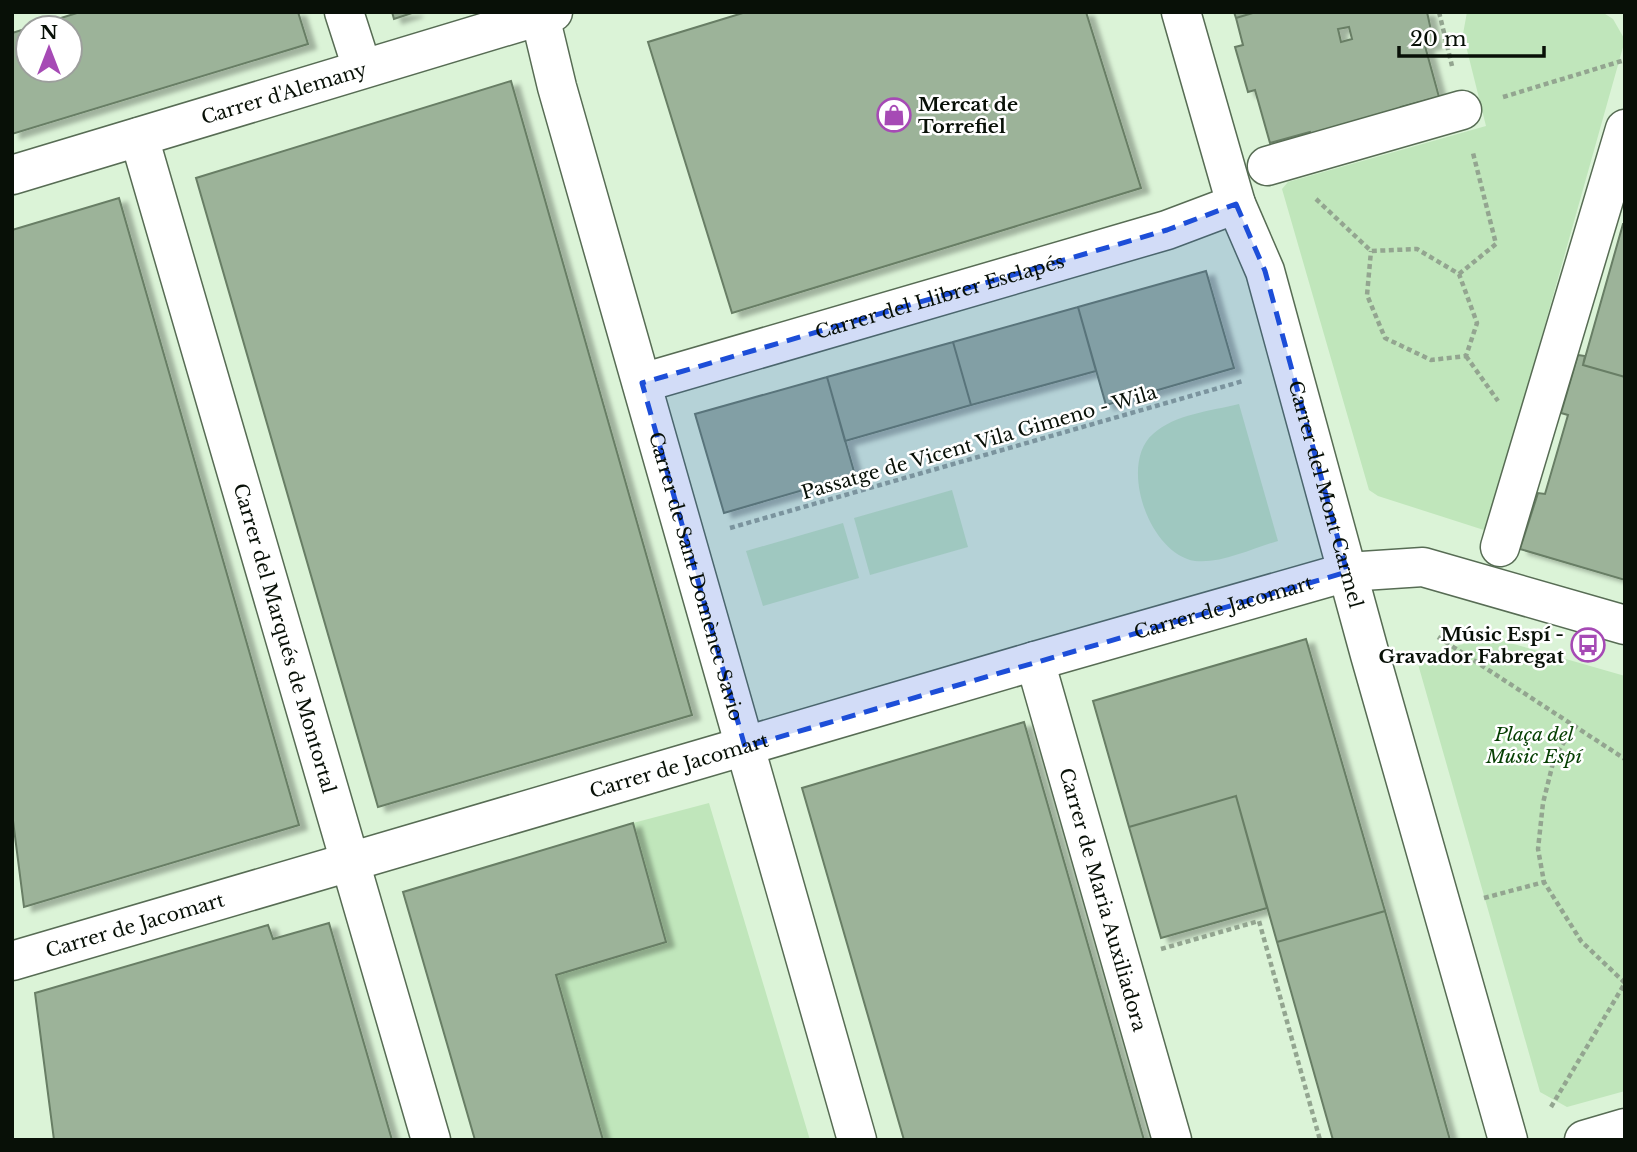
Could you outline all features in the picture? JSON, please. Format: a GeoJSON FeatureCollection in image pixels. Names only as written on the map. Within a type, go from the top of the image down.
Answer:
{"type":"FeatureCollection","features":[{"type":"Feature","properties":{"kind":"street"},"geometry":{"type":"LineString","coordinates":[[344,12],[362,68]]}},
{"type":"Feature","properties":{"kind":"street","name":"Carrer del Mont Carmel"},"geometry":{"type":"LineString","coordinates":[[1181,12],[1236,204],[1265,271],[1508,1140]]}},
{"type":"Feature","properties":{"kind":"street","name":"Carrer d'Alemany"},"geometry":{"type":"LineString","coordinates":[[12,175],[544,14]]}},
{"type":"Feature","properties":{"kind":"street","name":"Carrer de Sant Domènec Savio"},"geometry":{"type":"LineString","coordinates":[[544,14],[557,87],[857,1140]]}},
{"type":"Feature","properties":{"kind":"street"},"geometry":{"type":"LineString","coordinates":[[1282,162],[1462,110]]}},
{"type":"Feature","properties":{"kind":"street"},"geometry":{"type":"LineString","coordinates":[[1500,547],[1625,129]]}},
{"type":"Feature","properties":{"kind":"street","name":"Carrer del Marqués de Montortal"},"geometry":{"type":"LineString","coordinates":[[139,137],[431,1140]]}},
{"type":"Feature","properties":{"kind":"street","name":"Carrer del Llibrer Esclapés"},"geometry":{"type":"LineString","coordinates":[[642,383],[1167,230],[1236,204]]}},
{"type":"Feature","properties":{"kind":"street"},"geometry":{"type":"LineString","coordinates":[[1348,572],[1423,568],[1625,625]]}},
{"type":"Feature","properties":{"kind":"street","name":"Carrer de Jacomart"},"geometry":{"type":"LineString","coordinates":[[12,961],[1035,660],[1348,572]]}},
{"type":"Feature","properties":{"kind":"street","name":"Carrer de Maria Auxiliadora"},"geometry":{"type":"LineString","coordinates":[[1035,660],[1172,1140]]}},
{"type":"Feature","properties":{"kind":"street"},"geometry":{"type":"LineString","coordinates":[[1584,1140],[1625,1128]]}},
{"type":"Feature","properties":{"kind":"path"},"geometry":{"type":"LineString","coordinates":[[1439,12],[1496,244],[1459,274]]}},
{"type":"Feature","properties":{"kind":"path"},"geometry":{"type":"LineString","coordinates":[[1462,110],[1625,60]]}},
{"type":"Feature","properties":{"kind":"path"},"geometry":{"type":"LineString","coordinates":[[1282,162],[1307,190],[1371,251],[1417,249],[1459,274],[1477,323],[1465,356],[1431,360],[1385,338],[1367,295],[1371,251]]}},
{"type":"Feature","properties":{"kind":"path","name":"Passatge de Vicent Vila Gimeno - Wila"},"geometry":{"type":"LineString","coordinates":[[722,530],[1243,380]]}},
{"type":"Feature","properties":{"kind":"path"},"geometry":{"type":"LineString","coordinates":[[1438,637],[1625,759]]}},
{"type":"Feature","properties":{"kind":"path"},"geometry":{"type":"LineString","coordinates":[[1551,1107],[1625,983],[1581,941],[1544,882],[1538,849],[1543,803],[1554,759],[1574,726]]}},
{"type":"Feature","properties":{"kind":"path"},"geometry":{"type":"LineString","coordinates":[[1477,900],[1544,882]]}},
{"type":"Feature","properties":{"kind":"path"},"geometry":{"type":"LineString","coordinates":[[1157,950],[1259,921],[1320,1140]]}},
{"type":"Feature","properties":{"kind":"highlighted area"},"geometry":{"type":"Polygon","coordinates":[[[1236,204],[1265,271],[1347,572],[745,747],[642,383],[1167,230],[1236,204]]]}},
{"type":"Feature","properties":{"kind":"green space"},"geometry":{"type":"Polygon","coordinates":[[[1467,12],[1602,12],[1613,19],[1625,40],[1487,531],[1378,496],[1369,490],[1282,189],[1288,182],[1486,126],[1463,34],[1467,12]]]}},
{"type":"Feature","properties":{"kind":"green space"},"geometry":{"type":"Polygon","coordinates":[[[1239,404],[1278,541],[1226,558],[1195,561],[1179,555],[1164,542],[1152,526],[1139,486],[1138,466],[1143,448],[1153,434],[1172,422],[1239,404]]]}},
{"type":"Feature","properties":{"kind":"green space"},"geometry":{"type":"Polygon","coordinates":[[[952,490],[968,547],[870,575],[854,518],[952,490]]]}},
{"type":"Feature","properties":{"kind":"green space"},"geometry":{"type":"Polygon","coordinates":[[[843,523],[859,578],[763,606],[746,551],[843,523]]]}},
{"type":"Feature","properties":{"kind":"green space","name":"Plaça del Músic Espí"},"geometry":{"type":"Polygon","coordinates":[[[1489,637],[1625,676],[1625,1091],[1567,1107],[1540,1092],[1416,657],[1489,637]]]}},
{"type":"Feature","properties":{"kind":"green space"},"geometry":{"type":"Polygon","coordinates":[[[709,803],[810,1140],[603,1140],[556,975],[666,942],[633,823],[709,803]]]}},
{"type":"Feature","properties":{"kind":"building"},"geometry":{"type":"Polygon","coordinates":[[[298,12],[308,44],[12,134],[12,33],[14,84],[84,84],[84,14],[74,14],[298,12]]]}},
{"type":"Feature","properties":{"kind":"building"},"geometry":{"type":"Polygon","coordinates":[[[392,12],[415,12],[394,19],[392,12]]]}},
{"type":"Feature","properties":{"kind":"building","name":"Mercat de Torrefiel"},"geometry":{"type":"Polygon","coordinates":[[[746,12],[1086,12],[1141,188],[732,313],[648,42],[746,12]]]}},
{"type":"Feature","properties":{"kind":"building"},"geometry":{"type":"Polygon","coordinates":[[[1234,12],[1256,12],[1236,18],[1234,12]]]}},
{"type":"Feature","properties":{"kind":"building"},"geometry":{"type":"Polygon","coordinates":[[[1256,12],[1427,12],[1434,44],[1425,46],[1439,97],[1401,107],[1404,116],[1314,141],[1310,132],[1270,143],[1255,90],[1248,92],[1235,47],[1243,45],[1236,18],[1256,12]],[[1349,27],[1338,29],[1341,42],[1352,39],[1349,27]]]}},
{"type":"Feature","properties":{"kind":"building"},"geometry":{"type":"Polygon","coordinates":[[[511,81],[692,715],[378,807],[196,178],[511,81]]]}},
{"type":"Feature","properties":{"kind":"building"},"geometry":{"type":"Polygon","coordinates":[[[119,198],[299,825],[24,907],[12,813],[12,230],[119,198]]]}},
{"type":"Feature","properties":{"kind":"building"},"geometry":{"type":"Polygon","coordinates":[[[1625,224],[1625,377],[1583,365],[1625,224]]]}},
{"type":"Feature","properties":{"kind":"building"},"geometry":{"type":"Polygon","coordinates":[[[1206,271],[1234,368],[1106,405],[1078,307],[1206,271]]]}},
{"type":"Feature","properties":{"kind":"building"},"geometry":{"type":"Polygon","coordinates":[[[1078,307],[1096,371],[971,405],[953,342],[1078,307]]]}},
{"type":"Feature","properties":{"kind":"building"},"geometry":{"type":"Polygon","coordinates":[[[953,342],[971,405],[845,441],[827,377],[953,342]]]}},
{"type":"Feature","properties":{"kind":"building"},"geometry":{"type":"Polygon","coordinates":[[[1578,355],[1585,356],[1583,365],[1625,377],[1625,580],[1520,549],[1538,493],[1545,494],[1568,415],[1561,413],[1578,355]]]}},
{"type":"Feature","properties":{"kind":"building"},"geometry":{"type":"Polygon","coordinates":[[[827,377],[855,475],[724,513],[695,414],[827,377]]]}},
{"type":"Feature","properties":{"kind":"building"},"geometry":{"type":"Polygon","coordinates":[[[1306,639],[1385,911],[1277,942],[1236,796],[1129,827],[1093,701],[1306,639]]]}},
{"type":"Feature","properties":{"kind":"building"},"geometry":{"type":"Polygon","coordinates":[[[1024,722],[1144,1140],[904,1140],[802,788],[1024,722]]]}},
{"type":"Feature","properties":{"kind":"building"},"geometry":{"type":"Polygon","coordinates":[[[1236,796],[1267,908],[1161,938],[1129,827],[1236,796]]]}},
{"type":"Feature","properties":{"kind":"building"},"geometry":{"type":"Polygon","coordinates":[[[633,823],[666,942],[556,975],[603,1140],[475,1140],[403,892],[633,823]]]}},
{"type":"Feature","properties":{"kind":"building"},"geometry":{"type":"Polygon","coordinates":[[[1385,911],[1450,1140],[1333,1140],[1277,942],[1385,911]]]}},
{"type":"Feature","properties":{"kind":"building"},"geometry":{"type":"Polygon","coordinates":[[[329,923],[392,1140],[54,1140],[35,993],[268,925],[273,939],[329,923]]]}},
{"type":"Feature","properties":{"kind":"place","name":"Mercat de Torrefiel"},"geometry":{"type":"Point","coordinates":[894,115]}},
{"type":"Feature","properties":{"kind":"place","name":"Músic Espí - Gravador Fabregat"},"geometry":{"type":"Point","coordinates":[1588,645]}}]}
